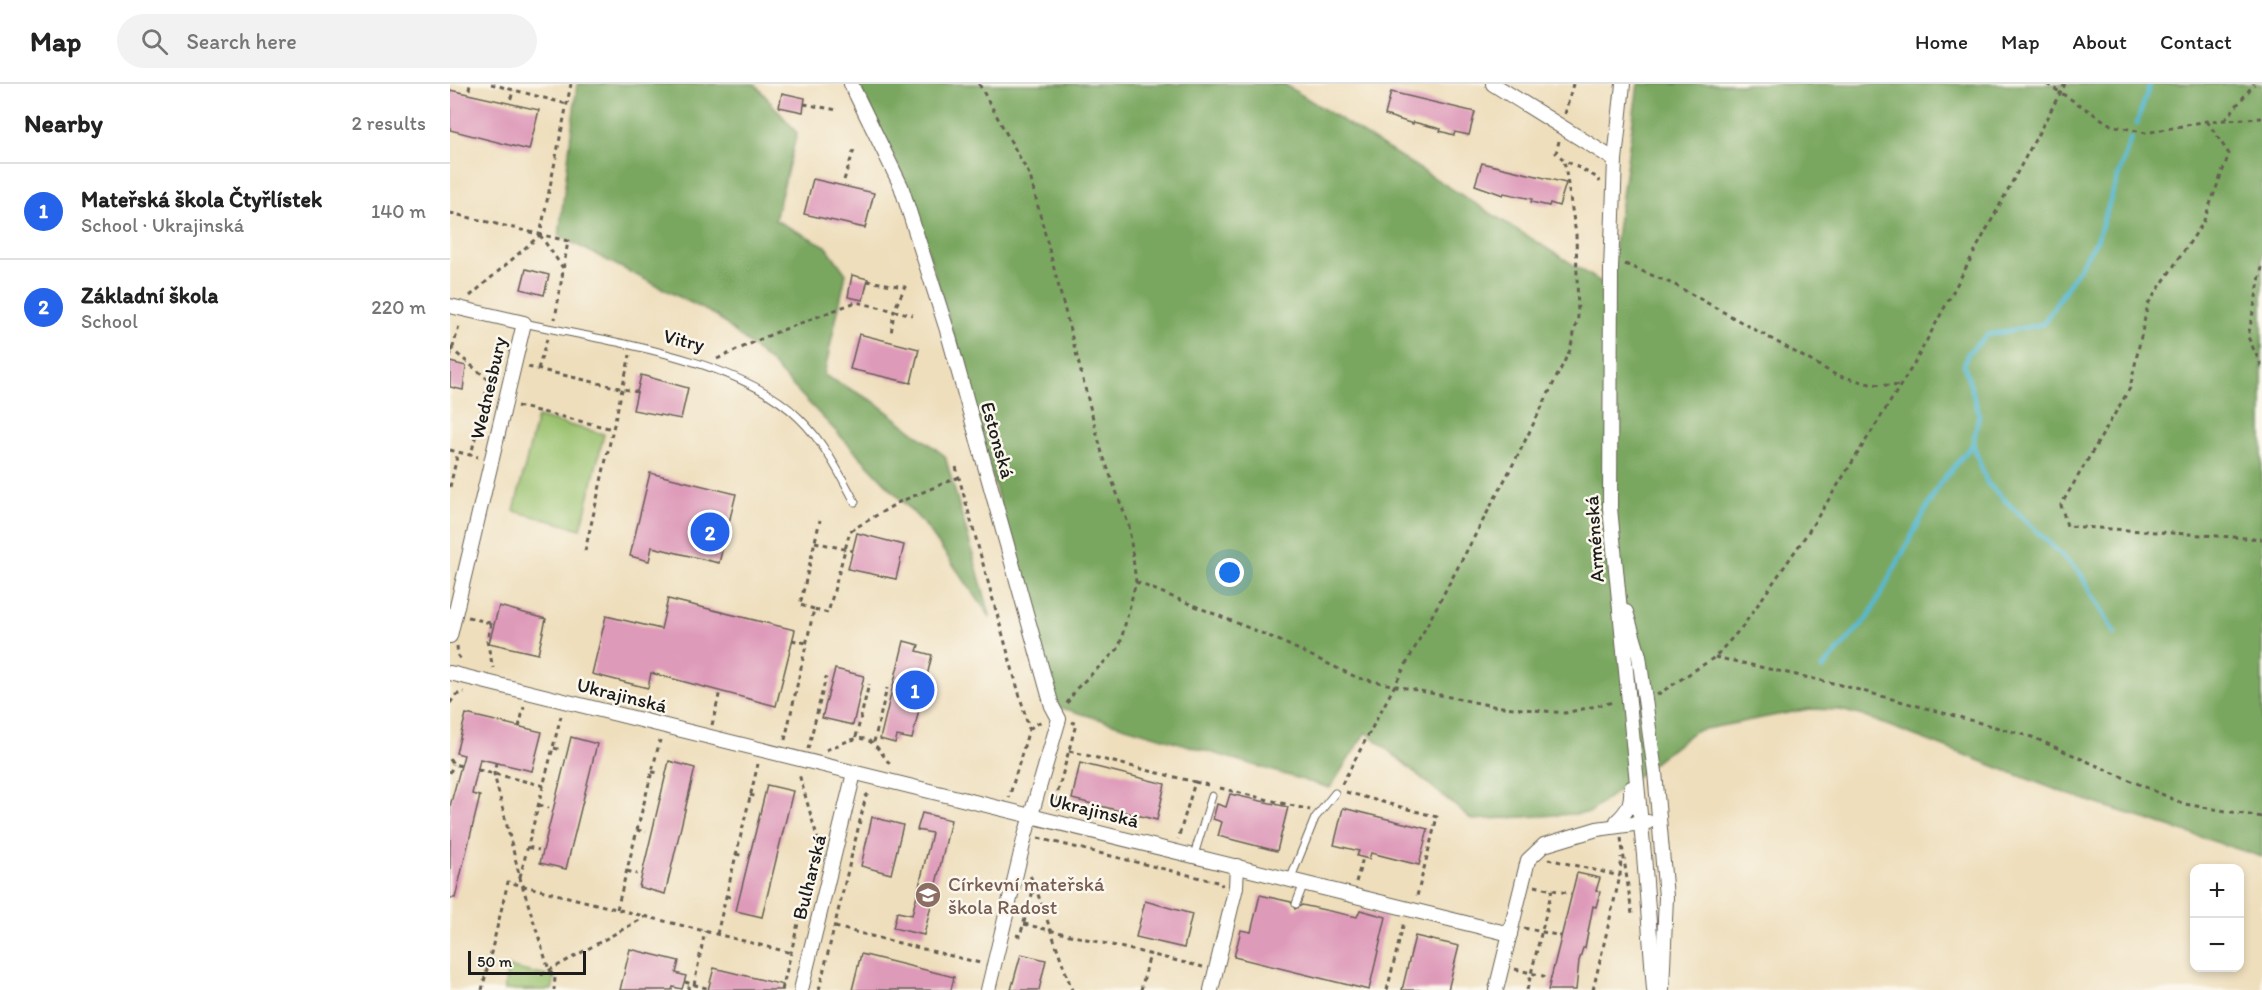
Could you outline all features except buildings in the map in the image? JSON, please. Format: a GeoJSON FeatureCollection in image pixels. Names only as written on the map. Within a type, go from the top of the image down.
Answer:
{"type":"FeatureCollection","features":[{"type":"Feature","properties":{"kind":"street","name":"Estonská"},"geometry":{"type":"LineString","coordinates":[[851,84],[901,186],[947,330],[1053,709],[1059,718],[1031,814]]}},
{"type":"Feature","properties":{"kind":"street"},"geometry":{"type":"LineString","coordinates":[[1493,84],[1615,160]]}},
{"type":"Feature","properties":{"kind":"street","name":"Arménská"},"geometry":{"type":"LineString","coordinates":[[1623,84],[1615,160],[1611,258],[1610,508],[1644,855],[1660,990]]}},
{"type":"Feature","properties":{"kind":"street","name":"Vitry"},"geometry":{"type":"LineString","coordinates":[[450,306],[524,323]]}},
{"type":"Feature","properties":{"kind":"street","name":"Wednesbury"},"geometry":{"type":"LineString","coordinates":[[453,638],[524,323]]}},
{"type":"Feature","properties":{"kind":"street"},"geometry":{"type":"LineString","coordinates":[[1616,579],[1639,656],[1658,804],[1666,897],[1660,990]]}},
{"type":"Feature","properties":{"kind":"street"},"geometry":{"type":"LineString","coordinates":[[1615,824],[1627,812],[1632,800],[1621,663],[1621,618]]}},
{"type":"Feature","properties":{"kind":"street","name":"Ukrajinská"},"geometry":{"type":"LineString","coordinates":[[450,673],[854,773],[1031,814],[1297,882],[1412,903],[1515,930]]}},
{"type":"Feature","properties":{"kind":"street","name":"Bulharská"},"geometry":{"type":"LineString","coordinates":[[801,990],[854,773]]}},
{"type":"Feature","properties":{"kind":"street"},"geometry":{"type":"LineString","coordinates":[[1641,824],[1648,822],[1658,804]]}},
{"type":"Feature","properties":{"kind":"street"},"geometry":{"type":"LineString","coordinates":[[988,990],[1031,814]]}},
{"type":"Feature","properties":{"kind":"street"},"geometry":{"type":"LineString","coordinates":[[1496,990],[1515,930],[1528,861],[1544,845],[1632,819],[1641,824],[1653,838],[1660,990]]}},
{"type":"Feature","properties":{"kind":"street"},"geometry":{"type":"LineString","coordinates":[[1615,824],[1633,837],[1644,855]]}},
{"type":"Feature","properties":{"kind":"street"},"geometry":{"type":"LineString","coordinates":[[1211,990],[1236,887],[1237,866]]}},
{"type":"Feature","properties":{"kind":"lane","name":"Vitry"},"geometry":{"type":"LineString","coordinates":[[524,323],[706,365],[757,387],[799,417],[834,462],[855,502]]}},
{"type":"Feature","properties":{"kind":"lane"},"geometry":{"type":"LineString","coordinates":[[1296,904],[1297,882],[1319,812],[1335,793]]}},
{"type":"Feature","properties":{"kind":"lane"},"geometry":{"type":"LineString","coordinates":[[1194,855],[1212,796]]}},
{"type":"Feature","properties":{"kind":"path"},"geometry":{"type":"LineString","coordinates":[[469,90],[470,84]]}},
{"type":"Feature","properties":{"kind":"path"},"geometry":{"type":"LineString","coordinates":[[490,84],[567,104]]}},
{"type":"Feature","properties":{"kind":"path"},"geometry":{"type":"LineString","coordinates":[[478,302],[467,299],[540,235],[571,84]]}},
{"type":"Feature","properties":{"kind":"path"},"geometry":{"type":"LineString","coordinates":[[979,84],[1030,176],[1102,453],[1129,526],[1136,582],[1119,648],[1077,688],[1063,709],[1053,709],[1029,729]]}},
{"type":"Feature","properties":{"kind":"path"},"geometry":{"type":"LineString","coordinates":[[1566,112],[1573,84]]}},
{"type":"Feature","properties":{"kind":"path"},"geometry":{"type":"LineString","coordinates":[[2047,84],[2111,125],[2146,133],[2206,121],[2262,118]]}},
{"type":"Feature","properties":{"kind":"path"},"geometry":{"type":"LineString","coordinates":[[1654,697],[1715,657],[1743,626],[1808,534],[1900,386],[2065,84]]}},
{"type":"Feature","properties":{"kind":"path"},"geometry":{"type":"LineString","coordinates":[[2225,120],[2254,84]]}},
{"type":"Feature","properties":{"kind":"path"},"geometry":{"type":"LineString","coordinates":[[511,99],[513,90]]}},
{"type":"Feature","properties":{"kind":"path"},"geometry":{"type":"LineString","coordinates":[[804,104],[837,110]]}},
{"type":"Feature","properties":{"kind":"path"},"geometry":{"type":"LineString","coordinates":[[2206,121],[2229,154],[2207,213],[2203,223],[2148,304],[2130,388],[2061,505],[2067,526],[2262,538]]}},
{"type":"Feature","properties":{"kind":"path"},"geometry":{"type":"LineString","coordinates":[[1387,990],[1437,817],[1339,790],[1518,455],[1570,350],[1578,317],[1576,234],[1564,160],[1556,153],[1562,127]]}},
{"type":"Feature","properties":{"kind":"path"},"geometry":{"type":"LineString","coordinates":[[844,180],[855,147]]}},
{"type":"Feature","properties":{"kind":"path"},"geometry":{"type":"LineString","coordinates":[[450,213],[567,241],[554,320]]}},
{"type":"Feature","properties":{"kind":"path"},"geometry":{"type":"LineString","coordinates":[[540,235],[563,268]]}},
{"type":"Feature","properties":{"kind":"path"},"geometry":{"type":"LineString","coordinates":[[1611,258],[1675,285],[1836,375],[1870,384],[1900,386]]}},
{"type":"Feature","properties":{"kind":"path"},"geometry":{"type":"LineString","coordinates":[[2262,267],[2248,337],[2262,367]]}},
{"type":"Feature","properties":{"kind":"path"},"geometry":{"type":"LineString","coordinates":[[867,281],[905,287],[894,310],[891,335]]}},
{"type":"Feature","properties":{"kind":"path"},"geometry":{"type":"LineString","coordinates":[[714,360],[772,334],[856,302],[913,315]]}},
{"type":"Feature","properties":{"kind":"path"},"geometry":{"type":"LineString","coordinates":[[544,318],[565,323]]}},
{"type":"Feature","properties":{"kind":"path"},"geometry":{"type":"LineString","coordinates":[[450,319],[470,324]]}},
{"type":"Feature","properties":{"kind":"path"},"geometry":{"type":"LineString","coordinates":[[450,357],[460,321]]}},
{"type":"Feature","properties":{"kind":"path"},"geometry":{"type":"LineString","coordinates":[[538,369],[549,332],[542,337]]}},
{"type":"Feature","properties":{"kind":"path"},"geometry":{"type":"LineString","coordinates":[[585,551],[632,347]]}},
{"type":"Feature","properties":{"kind":"path"},"geometry":{"type":"LineString","coordinates":[[451,348],[489,380],[471,455]]}},
{"type":"Feature","properties":{"kind":"path"},"geometry":{"type":"LineString","coordinates":[[518,348],[530,351],[525,368],[637,392]]}},
{"type":"Feature","properties":{"kind":"path"},"geometry":{"type":"LineString","coordinates":[[518,397],[516,406],[613,429]]}},
{"type":"Feature","properties":{"kind":"path"},"geometry":{"type":"LineString","coordinates":[[543,419],[545,413]]}},
{"type":"Feature","properties":{"kind":"path"},"geometry":{"type":"LineString","coordinates":[[450,450],[492,460]]}},
{"type":"Feature","properties":{"kind":"path"},"geometry":{"type":"LineString","coordinates":[[450,487],[458,452]]}},
{"type":"Feature","properties":{"kind":"path"},"geometry":{"type":"LineString","coordinates":[[956,467],[1029,729],[1009,799],[998,796]]}},
{"type":"Feature","properties":{"kind":"path"},"geometry":{"type":"LineString","coordinates":[[820,520],[800,605],[828,613],[850,531],[899,502],[959,477]]}},
{"type":"Feature","properties":{"kind":"path"},"geometry":{"type":"LineString","coordinates":[[815,542],[852,551]]}},
{"type":"Feature","properties":{"kind":"path"},"geometry":{"type":"LineString","coordinates":[[1136,582],[1276,639],[1358,678],[1493,705],[1565,712],[1614,702]]}},
{"type":"Feature","properties":{"kind":"path"},"geometry":{"type":"LineString","coordinates":[[784,744],[814,609]]}},
{"type":"Feature","properties":{"kind":"path"},"geometry":{"type":"LineString","coordinates":[[463,616],[493,624],[487,641],[494,673],[483,670]]}},
{"type":"Feature","properties":{"kind":"path"},"geometry":{"type":"LineString","coordinates":[[453,638],[458,656],[465,662]]}},
{"type":"Feature","properties":{"kind":"path"},"geometry":{"type":"LineString","coordinates":[[792,640],[806,643]]}},
{"type":"Feature","properties":{"kind":"path"},"geometry":{"type":"LineString","coordinates":[[1715,657],[1837,684],[2032,737],[2184,804],[2262,818]]}},
{"type":"Feature","properties":{"kind":"path"},"geometry":{"type":"LineString","coordinates":[[800,748],[808,750],[826,676]]}},
{"type":"Feature","properties":{"kind":"path"},"geometry":{"type":"LineString","coordinates":[[856,737],[869,684]]}},
{"type":"Feature","properties":{"kind":"path"},"geometry":{"type":"LineString","coordinates":[[874,742],[887,688]]}},
{"type":"Feature","properties":{"kind":"path"},"geometry":{"type":"LineString","coordinates":[[712,726],[720,691]]}},
{"type":"Feature","properties":{"kind":"path"},"geometry":{"type":"LineString","coordinates":[[450,693],[456,695]]}},
{"type":"Feature","properties":{"kind":"path"},"geometry":{"type":"LineString","coordinates":[[519,727],[524,707]]}},
{"type":"Feature","properties":{"kind":"path"},"geometry":{"type":"LineString","coordinates":[[520,878],[561,716]]}},
{"type":"Feature","properties":{"kind":"path"},"geometry":{"type":"LineString","coordinates":[[1069,813],[1059,810],[1057,795],[1076,724],[1070,721]]}},
{"type":"Feature","properties":{"kind":"path"},"geometry":{"type":"LineString","coordinates":[[704,725],[722,729]]}},
{"type":"Feature","properties":{"kind":"path"},"geometry":{"type":"LineString","coordinates":[[830,756],[819,753],[856,737],[874,742],[894,771],[884,769]]}},
{"type":"Feature","properties":{"kind":"path"},"geometry":{"type":"LineString","coordinates":[[617,909],[660,740]]}},
{"type":"Feature","properties":{"kind":"path"},"geometry":{"type":"LineString","coordinates":[[554,748],[562,750]]}},
{"type":"Feature","properties":{"kind":"path"},"geometry":{"type":"LineString","coordinates":[[1069,751],[1319,812]]}},
{"type":"Feature","properties":{"kind":"path"},"geometry":{"type":"LineString","coordinates":[[450,759],[453,764],[462,766]]}},
{"type":"Feature","properties":{"kind":"path"},"geometry":{"type":"LineString","coordinates":[[496,763],[494,774],[520,885],[549,970],[555,978],[554,990]]}},
{"type":"Feature","properties":{"kind":"path"},"geometry":{"type":"LineString","coordinates":[[450,773],[453,764]]}},
{"type":"Feature","properties":{"kind":"path"},"geometry":{"type":"LineString","coordinates":[[717,934],[758,764]]}},
{"type":"Feature","properties":{"kind":"path"},"geometry":{"type":"LineString","coordinates":[[478,770],[545,786]]}},
{"type":"Feature","properties":{"kind":"path"},"geometry":{"type":"LineString","coordinates":[[652,772],[660,773]]}},
{"type":"Feature","properties":{"kind":"path"},"geometry":{"type":"LineString","coordinates":[[782,990],[818,840],[799,774]]}},
{"type":"Feature","properties":{"kind":"path"},"geometry":{"type":"LineString","coordinates":[[1177,840],[1195,782]]}},
{"type":"Feature","properties":{"kind":"path"},"geometry":{"type":"LineString","coordinates":[[819,990],[866,796],[871,791]]}},
{"type":"Feature","properties":{"kind":"path"},"geometry":{"type":"LineString","coordinates":[[750,795],[758,797]]}},
{"type":"Feature","properties":{"kind":"path"},"geometry":{"type":"LineString","coordinates":[[539,805],[549,808]]}},
{"type":"Feature","properties":{"kind":"path"},"geometry":{"type":"LineString","coordinates":[[637,830],[646,832]]}},
{"type":"Feature","properties":{"kind":"path"},"geometry":{"type":"LineString","coordinates":[[1033,837],[1221,883],[1223,891]]}},
{"type":"Feature","properties":{"kind":"path"},"geometry":{"type":"LineString","coordinates":[[528,847],[539,850]]}},
{"type":"Feature","properties":{"kind":"path"},"geometry":{"type":"LineString","coordinates":[[736,854],[744,855]]}},
{"type":"Feature","properties":{"kind":"path"},"geometry":{"type":"LineString","coordinates":[[1593,990],[1620,876],[1622,854]]}},
{"type":"Feature","properties":{"kind":"path"},"geometry":{"type":"LineString","coordinates":[[1542,857],[1620,876]]}},
{"type":"Feature","properties":{"kind":"path"},"geometry":{"type":"LineString","coordinates":[[1356,883],[1363,858]]}},
{"type":"Feature","properties":{"kind":"path"},"geometry":{"type":"LineString","coordinates":[[1025,868],[1035,884],[1071,990]]}},
{"type":"Feature","properties":{"kind":"path"},"geometry":{"type":"LineString","coordinates":[[627,871],[636,874]]}},
{"type":"Feature","properties":{"kind":"path"},"geometry":{"type":"LineString","coordinates":[[482,990],[508,882],[792,953]]}},
{"type":"Feature","properties":{"kind":"path"},"geometry":{"type":"LineString","coordinates":[[1035,884],[1024,924],[1204,968],[1207,957]]}},
{"type":"Feature","properties":{"kind":"path"},"geometry":{"type":"LineString","coordinates":[[1530,885],[1571,894]]}},
{"type":"Feature","properties":{"kind":"path"},"geometry":{"type":"LineString","coordinates":[[1527,990],[1551,890]]}},
{"type":"Feature","properties":{"kind":"path"},"geometry":{"type":"LineString","coordinates":[[726,896],[735,898]]}},
{"type":"Feature","properties":{"kind":"path"},"geometry":{"type":"LineString","coordinates":[[540,975],[647,916]]}},
{"type":"Feature","properties":{"kind":"path"},"geometry":{"type":"LineString","coordinates":[[835,927],[986,964]]}},
{"type":"Feature","properties":{"kind":"path"},"geometry":{"type":"LineString","coordinates":[[1515,930],[1541,931],[1561,936]]}},
{"type":"Feature","properties":{"kind":"path"},"geometry":{"type":"LineString","coordinates":[[688,990],[692,984],[705,931]]}},
{"type":"Feature","properties":{"kind":"path"},"geometry":{"type":"LineString","coordinates":[[1141,990],[1150,954]]}},
{"type":"Feature","properties":{"kind":"path"},"geometry":{"type":"LineString","coordinates":[[1509,968],[1551,978]]}},
{"type":"Feature","properties":{"kind":"path"},"geometry":{"type":"LineString","coordinates":[[685,982],[708,989]]}},
{"type":"Feature","properties":{"kind":"green space"},"geometry":{"type":"Polygon","coordinates":[[[577,84],[755,84],[797,133],[775,220],[826,246],[846,274],[824,375],[873,401],[945,456],[991,618],[925,525],[770,362],[715,315],[559,236],[577,84]]]}},
{"type":"Feature","properties":{"kind":"green space"},"geometry":{"type":"Polygon","coordinates":[[[858,84],[1284,84],[1609,287],[1638,84],[2262,84],[2262,857],[2067,794],[1863,716],[1840,710],[1809,709],[1695,731],[1589,813],[1472,820],[1366,732],[1330,788],[1055,706],[955,340],[908,187],[858,84]]]}},
{"type":"Feature","properties":{"kind":"green space"},"geometry":{"type":"Polygon","coordinates":[[[537,417],[604,434],[581,529],[514,511],[537,417]]]}},
{"type":"Feature","properties":{"kind":"green space"},"geometry":{"type":"Polygon","coordinates":[[[508,967],[555,978],[552,990],[504,990],[508,967]]]}},
{"type":"Feature","properties":{"kind":"waterway"},"geometry":{"type":"LineString","coordinates":[[2137,123],[2150,84]]}},
{"type":"Feature","properties":{"kind":"waterway"},"geometry":{"type":"LineString","coordinates":[[1822,669],[1869,616],[1940,483],[1973,444],[1979,414],[1964,365],[1968,353],[1987,335],[2043,324],[2097,240],[2131,138]]}},
{"type":"Feature","properties":{"kind":"waterway"},"geometry":{"type":"LineString","coordinates":[[1973,444],[1987,483],[2080,573],[2115,634]]}},
{"type":"Feature","properties":{"kind":"place","name":"Základní škola"},"geometry":{"type":"Point","coordinates":[710,532]}},
{"type":"Feature","properties":{"kind":"place","name":"Mateřská škola Čtyřlístek"},"geometry":{"type":"Point","coordinates":[915,690]}},
{"type":"Feature","properties":{"kind":"place","name":"Církevní mateřská škola Radost"},"geometry":{"type":"Point","coordinates":[928,895]}}]}
